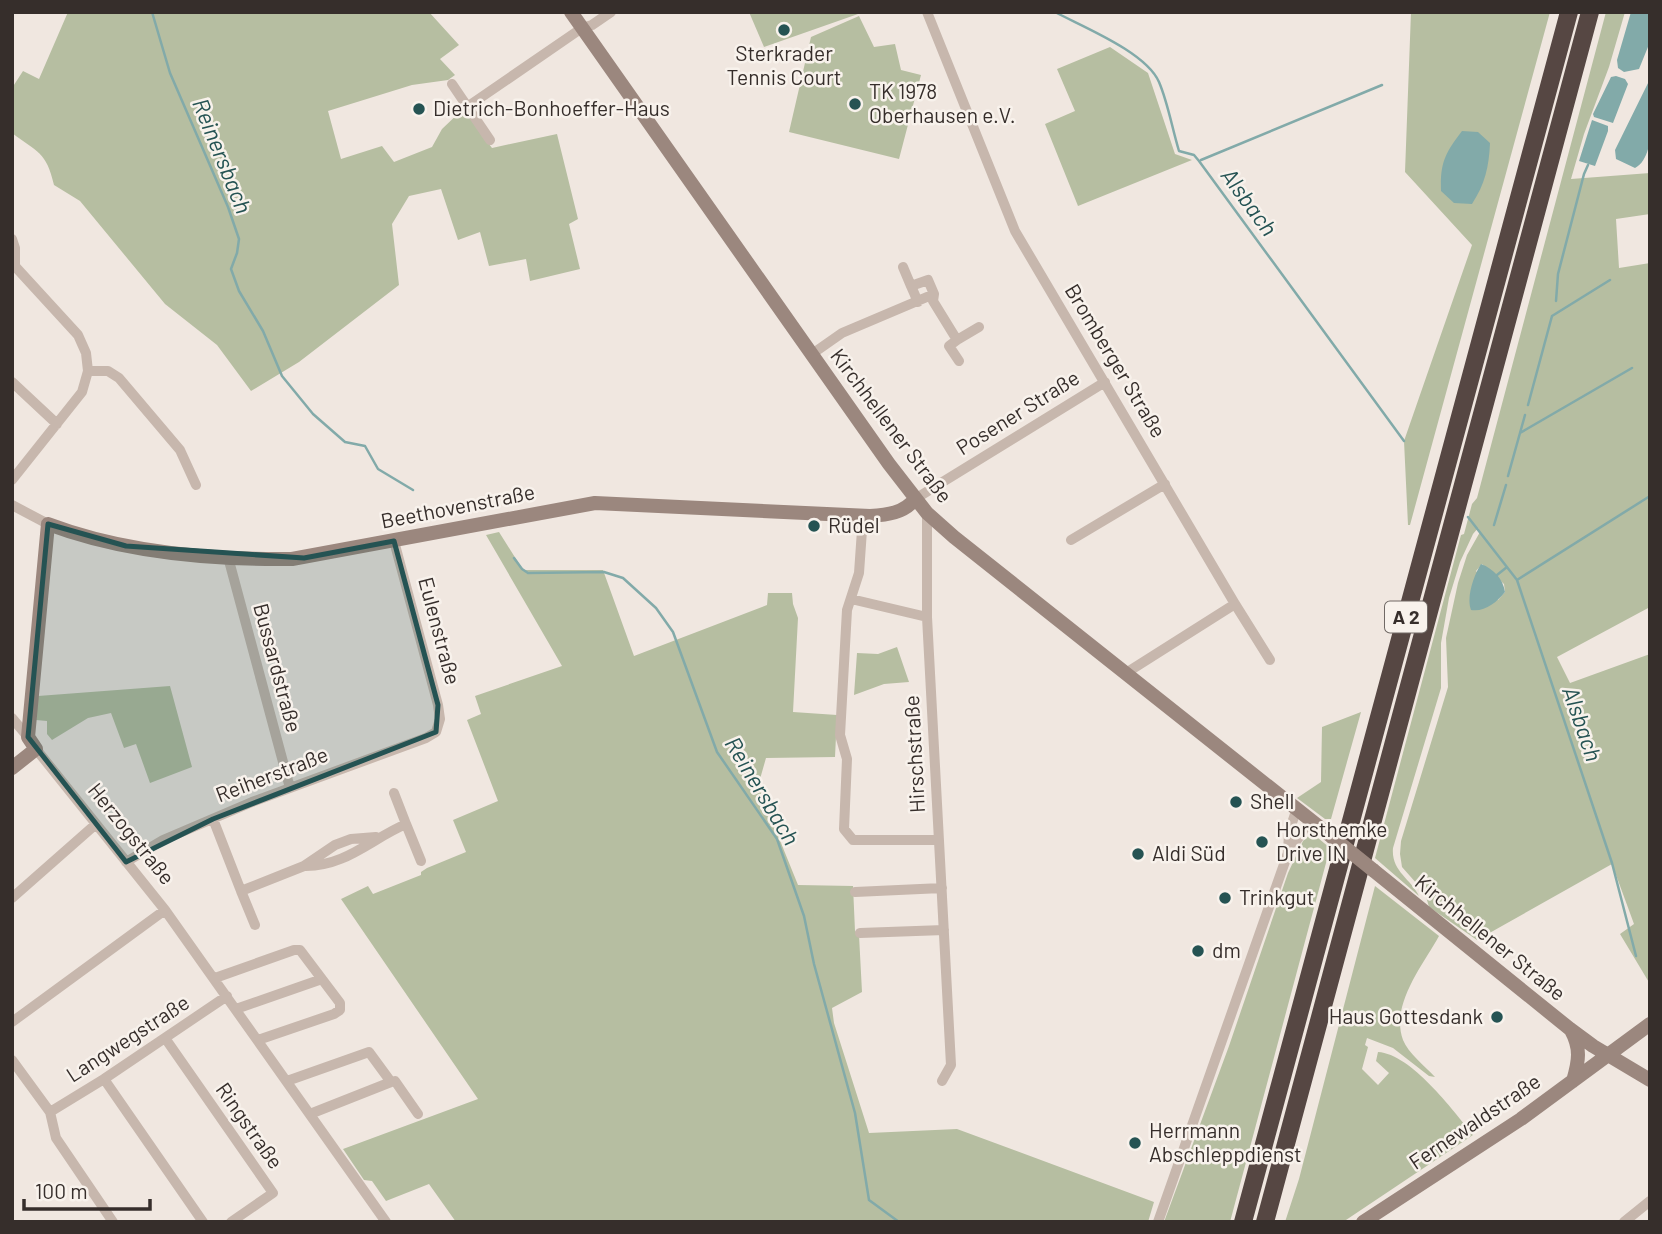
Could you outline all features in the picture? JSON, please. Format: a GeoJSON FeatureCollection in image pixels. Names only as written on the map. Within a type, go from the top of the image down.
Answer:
{"type":"FeatureCollection","features":[{"type":"Feature","properties":{"kind":"highway","name":"A 2"},"geometry":{"type":"LineString","coordinates":[[1243,1222],[1569,12]]}},
{"type":"Feature","properties":{"kind":"highway","name":"A 2"},"geometry":{"type":"LineString","coordinates":[[1265,1222],[1590,12]]}},
{"type":"Feature","properties":{"kind":"main road","name":"Kirchhellener Straße"},"geometry":{"type":"LineString","coordinates":[[571,12],[812,355],[927,513],[1570,1029],[1650,1080]]}},
{"type":"Feature","properties":{"kind":"main road","name":"Beethovenstraße"},"geometry":{"type":"LineString","coordinates":[[48,524],[86,537],[126,546],[228,557],[304,558],[595,503],[876,516],[908,508],[915,499]]}},
{"type":"Feature","properties":{"kind":"main road"},"geometry":{"type":"LineString","coordinates":[[12,768],[32,743],[48,524]]}},
{"type":"Feature","properties":{"kind":"main road","name":"Fernewaldstraße"},"geometry":{"type":"LineString","coordinates":[[1363,1222],[1487,1142],[1650,1024]]}},
{"type":"Feature","properties":{"kind":"main road"},"geometry":{"type":"LineString","coordinates":[[1570,1029],[1579,1050],[1573,1081]]}},
{"type":"Feature","properties":{"kind":"street"},"geometry":{"type":"LineString","coordinates":[[467,107],[582,28],[592,25],[611,12]]}},
{"type":"Feature","properties":{"kind":"street","name":"Bromberger Straße"},"geometry":{"type":"LineString","coordinates":[[927,12],[1015,232],[1270,660]]}},
{"type":"Feature","properties":{"kind":"street"},"geometry":{"type":"LineString","coordinates":[[452,83],[490,140]]}},
{"type":"Feature","properties":{"kind":"street"},"geometry":{"type":"LineString","coordinates":[[12,239],[15,248],[13,264],[78,335],[84,347],[88,371],[82,392],[12,480]]}},
{"type":"Feature","properties":{"kind":"street"},"geometry":{"type":"LineString","coordinates":[[904,267],[918,302]]}},
{"type":"Feature","properties":{"kind":"street"},"geometry":{"type":"LineString","coordinates":[[912,286],[928,280],[934,294],[933,301],[957,340]]}},
{"type":"Feature","properties":{"kind":"street"},"geometry":{"type":"LineString","coordinates":[[812,355],[842,333],[934,294]]}},
{"type":"Feature","properties":{"kind":"street"},"geometry":{"type":"LineString","coordinates":[[959,361],[949,346],[979,327]]}},
{"type":"Feature","properties":{"kind":"street"},"geometry":{"type":"LineString","coordinates":[[88,371],[103,370],[116,375],[180,450],[196,485]]}},
{"type":"Feature","properties":{"kind":"street"},"geometry":{"type":"LineString","coordinates":[[12,382],[57,424]]}},
{"type":"Feature","properties":{"kind":"street","name":"Posener Straße"},"geometry":{"type":"LineString","coordinates":[[915,499],[1105,382]]}},
{"type":"Feature","properties":{"kind":"street"},"geometry":{"type":"LineString","coordinates":[[1071,540],[1165,484]]}},
{"type":"Feature","properties":{"kind":"street","name":"Beethovenstraße"},"geometry":{"type":"LineString","coordinates":[[12,505],[48,524]]}},
{"type":"Feature","properties":{"kind":"street","name":"Hirschstraße"},"geometry":{"type":"LineString","coordinates":[[927,513],[927,617],[951,1065],[942,1081]]}},
{"type":"Feature","properties":{"kind":"street"},"geometry":{"type":"LineString","coordinates":[[863,516],[859,573],[847,610],[840,735],[847,759],[844,829],[853,840],[939,840]]}},
{"type":"Feature","properties":{"kind":"street","name":"Eulenstraße"},"geometry":{"type":"LineString","coordinates":[[394,541],[439,705],[440,719],[436,732]]}},
{"type":"Feature","properties":{"kind":"street","name":"Bussardstraße"},"geometry":{"type":"LineString","coordinates":[[228,557],[290,788]]}},
{"type":"Feature","properties":{"kind":"street"},"geometry":{"type":"LineString","coordinates":[[851,599],[927,617]]}},
{"type":"Feature","properties":{"kind":"street"},"geometry":{"type":"LineString","coordinates":[[1126,673],[1235,604]]}},
{"type":"Feature","properties":{"kind":"street","name":"Herzogstraße"},"geometry":{"type":"LineString","coordinates":[[12,718],[165,910],[386,1222]]}},
{"type":"Feature","properties":{"kind":"street","name":"Reiherstraße"},"geometry":{"type":"LineString","coordinates":[[126,862],[163,840],[212,819],[436,732]]}},
{"type":"Feature","properties":{"kind":"street"},"geometry":{"type":"LineString","coordinates":[[394,793],[421,861]]}},
{"type":"Feature","properties":{"kind":"street"},"geometry":{"type":"LineString","coordinates":[[1289,853],[1289,832],[1297,808]]}},
{"type":"Feature","properties":{"kind":"street"},"geometry":{"type":"LineString","coordinates":[[212,819],[255,925]]}},
{"type":"Feature","properties":{"kind":"street"},"geometry":{"type":"LineString","coordinates":[[1158,1222],[1289,853],[1311,820]]}},
{"type":"Feature","properties":{"kind":"street"},"geometry":{"type":"LineString","coordinates":[[12,898],[96,824]]}},
{"type":"Feature","properties":{"kind":"street"},"geometry":{"type":"LineString","coordinates":[[241,891],[304,866],[335,845],[351,839],[376,837],[406,824]]}},
{"type":"Feature","properties":{"kind":"street"},"geometry":{"type":"LineString","coordinates":[[304,866],[317,866],[344,859],[369,845],[376,837]]}},
{"type":"Feature","properties":{"kind":"street"},"geometry":{"type":"LineString","coordinates":[[855,892],[942,888]]}},
{"type":"Feature","properties":{"kind":"street"},"geometry":{"type":"LineString","coordinates":[[12,1022],[165,910]]}},
{"type":"Feature","properties":{"kind":"street"},"geometry":{"type":"LineString","coordinates":[[860,933],[944,930]]}},
{"type":"Feature","properties":{"kind":"street"},"geometry":{"type":"LineString","coordinates":[[215,978],[299,950],[304,953],[340,1003],[339,1011],[258,1041]]}},
{"type":"Feature","properties":{"kind":"street"},"geometry":{"type":"LineString","coordinates":[[236,1009],[322,979]]}},
{"type":"Feature","properties":{"kind":"street","name":"Langwegstraße"},"geometry":{"type":"LineString","coordinates":[[50,1112],[227,996]]}},
{"type":"Feature","properties":{"kind":"street","name":"Ringstraße"},"geometry":{"type":"LineString","coordinates":[[165,1038],[273,1193],[231,1222]]}},
{"type":"Feature","properties":{"kind":"street"},"geometry":{"type":"LineString","coordinates":[[287,1081],[369,1052],[391,1082]]}},
{"type":"Feature","properties":{"kind":"street"},"geometry":{"type":"LineString","coordinates":[[12,1060],[50,1112],[56,1138],[113,1222]]}},
{"type":"Feature","properties":{"kind":"street"},"geometry":{"type":"LineString","coordinates":[[104,1079],[202,1222]]}},
{"type":"Feature","properties":{"kind":"street"},"geometry":{"type":"LineString","coordinates":[[310,1114],[394,1081],[418,1114]]}},
{"type":"Feature","properties":{"kind":"street"},"geometry":{"type":"LineString","coordinates":[[1625,1222],[1650,1201]]}},
{"type":"Feature","properties":{"kind":"highlighted area"},"geometry":{"type":"Polygon","coordinates":[[[48,524],[126,546],[304,558],[394,541],[438,705],[436,732],[213,819],[126,862],[28,737],[48,524]]]}},
{"type":"Feature","properties":{"kind":"green space"},"geometry":{"type":"Polygon","coordinates":[[[68,12],[429,12],[459,45],[440,59],[455,75],[448,80],[412,85],[328,111],[341,159],[382,146],[394,162],[432,147],[442,129],[463,109],[492,148],[557,134],[578,219],[569,224],[580,269],[530,281],[526,259],[489,266],[480,232],[458,240],[441,189],[409,196],[392,224],[399,285],[299,362],[251,391],[217,345],[165,304],[80,201],[54,185],[48,165],[40,154],[12,133],[12,88],[23,71],[39,79],[68,12]]]}},
{"type":"Feature","properties":{"kind":"green space","name":"Sterkrader Tennis Court"},"geometry":{"type":"Polygon","coordinates":[[[749,12],[857,12],[858,14],[764,47],[749,12]]]}},
{"type":"Feature","properties":{"kind":"green space"},"geometry":{"type":"Polygon","coordinates":[[[1411,12],[1550,12],[1408,525],[1404,441],[1472,245],[1405,172],[1411,12]]]}},
{"type":"Feature","properties":{"kind":"green space"},"geometry":{"type":"Polygon","coordinates":[[[1606,12],[1625,12],[1571,179],[1650,173],[1650,214],[1616,219],[1619,268],[1650,263],[1650,607],[1557,657],[1570,683],[1650,654],[1650,984],[1620,934],[1634,924],[1612,864],[1477,940],[1429,907],[1425,893],[1402,867],[1401,841],[1448,687],[1446,638],[1458,583],[1467,555],[1480,532],[1478,528],[1460,562],[1449,598],[1441,643],[1441,688],[1393,848],[1398,869],[1419,896],[1375,858],[1461,535],[1464,534],[1472,504],[1477,498],[1606,12]],[[1482,564],[1476,571],[1498,600],[1505,592],[1504,584],[1482,564]]]}},
{"type":"Feature","properties":{"kind":"green space","name":"TK 1978 Oberhausen e.V."},"geometry":{"type":"Polygon","coordinates":[[[859,16],[874,47],[895,44],[901,70],[921,75],[899,159],[789,132],[811,37],[859,16]]]}},
{"type":"Feature","properties":{"kind":"green space"},"geometry":{"type":"Polygon","coordinates":[[[1110,47],[1148,73],[1175,154],[1192,160],[1078,206],[1045,124],[1075,111],[1057,69],[1110,47]]]}},
{"type":"Feature","properties":{"kind":"green space"},"geometry":{"type":"Polygon","coordinates":[[[499,532],[523,570],[603,570],[634,656],[767,605],[768,593],[792,593],[798,618],[793,712],[837,715],[835,757],[766,758],[758,786],[798,885],[853,886],[862,992],[832,1008],[834,1023],[869,1133],[957,1129],[1154,1202],[1148,1222],[456,1222],[429,1184],[386,1201],[372,1181],[364,1180],[343,1149],[478,1099],[341,899],[368,886],[373,894],[421,875],[427,868],[466,852],[453,820],[498,801],[467,720],[481,714],[475,696],[562,666],[486,535],[499,532]]]}},
{"type":"Feature","properties":{"kind":"green space"},"geometry":{"type":"Polygon","coordinates":[[[897,647],[909,682],[884,684],[854,695],[857,653],[878,654],[897,647]]]}},
{"type":"Feature","properties":{"kind":"green space"},"geometry":{"type":"Polygon","coordinates":[[[170,686],[192,767],[150,783],[136,744],[124,748],[111,713],[88,718],[52,740],[47,734],[47,721],[36,720],[38,696],[170,686]]]}},
{"type":"Feature","properties":{"kind":"green space"},"geometry":{"type":"Polygon","coordinates":[[[1361,712],[1331,819],[1325,819],[1297,798],[1321,782],[1322,727],[1361,712]]]}},
{"type":"Feature","properties":{"kind":"green space"},"geometry":{"type":"Polygon","coordinates":[[[1312,833],[1330,848],[1230,1222],[1164,1222],[1229,1046],[1288,873],[1303,841],[1312,833]]]}},
{"type":"Feature","properties":{"kind":"green space"},"geometry":{"type":"Polygon","coordinates":[[[1375,886],[1439,936],[1404,999],[1400,1027],[1409,1050],[1435,1077],[1429,1076],[1393,1048],[1367,1038],[1365,1045],[1368,1047],[1362,1069],[1378,1085],[1389,1073],[1376,1061],[1378,1052],[1404,1062],[1430,1085],[1473,1135],[1343,1222],[1285,1222],[1299,1179],[1375,886]]]}},
{"type":"Feature","properties":{"kind":"water"},"geometry":{"type":"Polygon","coordinates":[[[1631,12],[1650,12],[1650,42],[1639,69],[1624,72],[1618,68],[1617,60],[1631,12]]]}},
{"type":"Feature","properties":{"kind":"water"},"geometry":{"type":"Polygon","coordinates":[[[1611,77],[1625,79],[1628,84],[1613,123],[1594,117],[1593,114],[1611,77]]]}},
{"type":"Feature","properties":{"kind":"water"},"geometry":{"type":"Polygon","coordinates":[[[1650,79],[1650,141],[1642,162],[1635,168],[1616,159],[1615,150],[1650,79]]]}},
{"type":"Feature","properties":{"kind":"water"},"geometry":{"type":"Polygon","coordinates":[[[1592,120],[1608,126],[1595,166],[1579,161],[1592,120]]]}},
{"type":"Feature","properties":{"kind":"water"},"geometry":{"type":"Polygon","coordinates":[[[1462,131],[1478,132],[1490,143],[1486,175],[1472,204],[1454,203],[1441,191],[1441,173],[1445,159],[1462,131]]]}},
{"type":"Feature","properties":{"kind":"water"},"geometry":{"type":"Polygon","coordinates":[[[1481,564],[1497,575],[1505,592],[1490,606],[1471,610],[1469,599],[1481,564]]]}},
{"type":"Feature","properties":{"kind":"waterway","name":"Reinersbach"},"geometry":{"type":"LineString","coordinates":[[152,12],[170,73],[228,207],[239,239],[231,269],[239,291],[263,331],[282,376],[313,414],[345,442],[365,446],[378,469],[413,490]]}},
{"type":"Feature","properties":{"kind":"waterway","name":"Alsbach"},"geometry":{"type":"LineString","coordinates":[[1055,12],[1113,41],[1152,71],[1162,90],[1179,151],[1194,155],[1199,161],[1404,441]]}},
{"type":"Feature","properties":{"kind":"waterway"},"geometry":{"type":"LineString","coordinates":[[1201,160],[1382,85]]}},
{"type":"Feature","properties":{"kind":"waterway"},"geometry":{"type":"LineString","coordinates":[[1556,301],[1558,274],[1588,165]]}},
{"type":"Feature","properties":{"kind":"waterway"},"geometry":{"type":"LineString","coordinates":[[1528,405],[1552,316],[1610,280]]}},
{"type":"Feature","properties":{"kind":"waterway"},"geometry":{"type":"LineString","coordinates":[[1520,433],[1632,368]]}},
{"type":"Feature","properties":{"kind":"waterway"},"geometry":{"type":"LineString","coordinates":[[1508,476],[1525,415]]}},
{"type":"Feature","properties":{"kind":"waterway"},"geometry":{"type":"LineString","coordinates":[[1494,525],[1506,485]]}},
{"type":"Feature","properties":{"kind":"waterway"},"geometry":{"type":"LineString","coordinates":[[1517,580],[1650,496]]}},
{"type":"Feature","properties":{"kind":"waterway","name":"Alsbach"},"geometry":{"type":"LineString","coordinates":[[1468,517],[1517,580],[1612,863],[1636,956]]}},
{"type":"Feature","properties":{"kind":"waterway","name":"Reinersbach"},"geometry":{"type":"LineString","coordinates":[[514,558],[528,573],[604,572],[623,578],[656,608],[673,632],[717,752],[777,839],[804,916],[814,964],[855,1113],[869,1200],[899,1222]]}},
{"type":"Feature","properties":{"kind":"waterway"},"geometry":{"type":"LineString","coordinates":[[1497,575],[1507,567]]}},
{"type":"Feature","properties":{"kind":"place","name":"Sterkrader Tennis Court"},"geometry":{"type":"Point","coordinates":[784,30]}},
{"type":"Feature","properties":{"kind":"place","name":"TK 1978 Oberhausen e.V."},"geometry":{"type":"Point","coordinates":[855,104]}},
{"type":"Feature","properties":{"kind":"place","name":"Dietrich-Bonhoeffer-Haus"},"geometry":{"type":"Point","coordinates":[419,109]}},
{"type":"Feature","properties":{"kind":"place","name":"Rüdel"},"geometry":{"type":"Point","coordinates":[814,526]}},
{"type":"Feature","properties":{"kind":"place","name":"Shell"},"geometry":{"type":"Point","coordinates":[1236,802]}},
{"type":"Feature","properties":{"kind":"place","name":"Horsthemke Drive IN"},"geometry":{"type":"Point","coordinates":[1262,842]}},
{"type":"Feature","properties":{"kind":"place","name":"Aldi Süd"},"geometry":{"type":"Point","coordinates":[1138,854]}},
{"type":"Feature","properties":{"kind":"place","name":"Trinkgut"},"geometry":{"type":"Point","coordinates":[1225,898]}},
{"type":"Feature","properties":{"kind":"place","name":"dm"},"geometry":{"type":"Point","coordinates":[1198,951]}},
{"type":"Feature","properties":{"kind":"place","name":"Haus Gottesdank"},"geometry":{"type":"Point","coordinates":[1497,1017]}},
{"type":"Feature","properties":{"kind":"place","name":"Herrmann Abschleppdienst"},"geometry":{"type":"Point","coordinates":[1135,1143]}}]}
